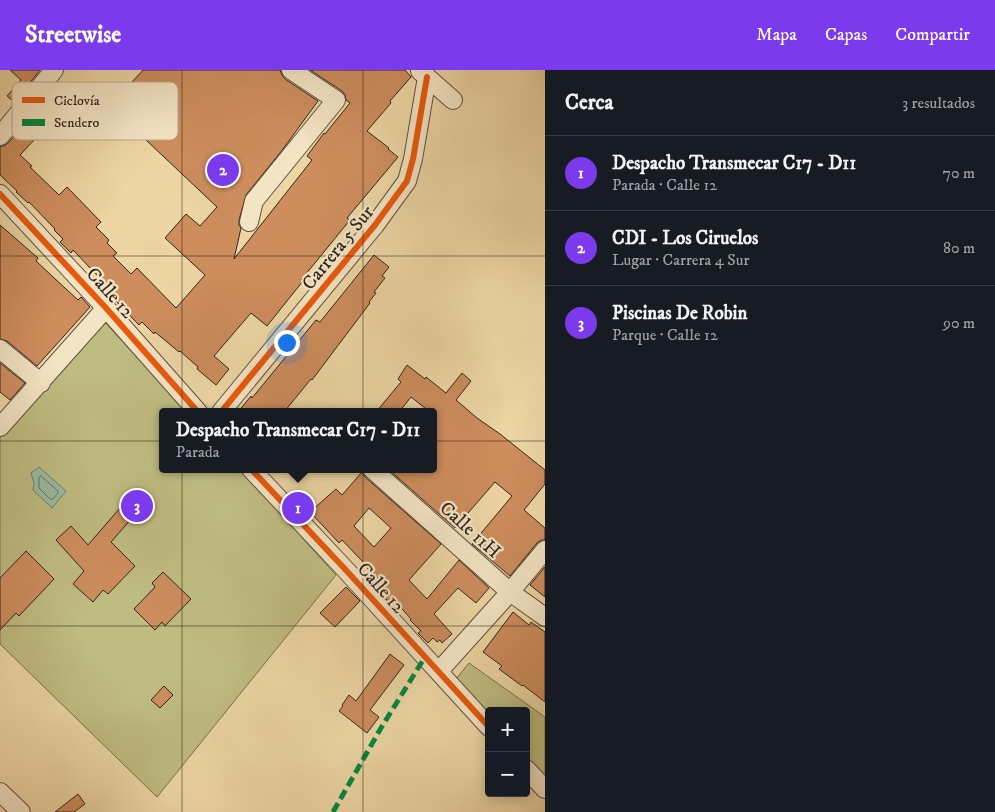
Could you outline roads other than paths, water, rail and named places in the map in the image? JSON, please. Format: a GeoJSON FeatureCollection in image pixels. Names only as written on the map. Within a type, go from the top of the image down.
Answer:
{"type":"FeatureCollection","features":[{"type":"Feature","properties":{"kind":"street"},"geometry":{"type":"LineString","coordinates":[[44,82],[54,70]]}},
{"type":"Feature","properties":{"kind":"street"},"geometry":{"type":"LineString","coordinates":[[249,222],[254,201],[336,100],[291,70]]}},
{"type":"Feature","properties":{"kind":"street"},"geometry":{"type":"LineString","coordinates":[[423,74],[453,100]]}},
{"type":"Feature","properties":{"kind":"street","name":"Carrera 5 Sur"},"geometry":{"type":"LineString","coordinates":[[224,408],[375,225],[407,181],[413,159],[423,74]]}},
{"type":"Feature","properties":{"kind":"street"},"geometry":{"type":"LineString","coordinates":[[0,136],[12,121]]}},
{"type":"Feature","properties":{"kind":"street","name":"Calle 12"},"geometry":{"type":"LineString","coordinates":[[0,194],[106,308],[194,408]]}},
{"type":"Feature","properties":{"kind":"street"},"geometry":{"type":"LineString","coordinates":[[0,427],[106,308]]}},
{"type":"Feature","properties":{"kind":"street"},"geometry":{"type":"LineString","coordinates":[[0,349],[41,382]]}},
{"type":"Feature","properties":{"kind":"street","name":"Calle 12"},"geometry":{"type":"LineString","coordinates":[[255,473],[485,723]]}},
{"type":"Feature","properties":{"kind":"street","name":"Calle 11H"},"geometry":{"type":"LineString","coordinates":[[376,473],[510,592],[545,617]]}},
{"type":"Feature","properties":{"kind":"street"},"geometry":{"type":"LineString","coordinates":[[439,671],[545,550]]}},
{"type":"Feature","properties":{"kind":"street"},"geometry":{"type":"LineString","coordinates":[[530,773],[545,790]]}},
{"type":"Feature","properties":{"kind":"street"},"geometry":{"type":"LineString","coordinates":[[0,792],[20,812]]}},
{"type":"Feature","properties":{"kind":"water"},"geometry":{"type":"Polygon","coordinates":[[[39,467],[66,491],[52,508],[33,490],[34,484],[31,473],[39,467]]]}},
{"type":"Feature","properties":{"kind":"place","name":"CDI - Los Ciruelos"},"geometry":{"type":"Point","coordinates":[223,170]}},
{"type":"Feature","properties":{"kind":"place","name":"Piscinas De Robin"},"geometry":{"type":"Point","coordinates":[137,506]}},
{"type":"Feature","properties":{"kind":"place","name":"Despacho Transmecar C17 - D11"},"geometry":{"type":"Point","coordinates":[298,508]}}]}
